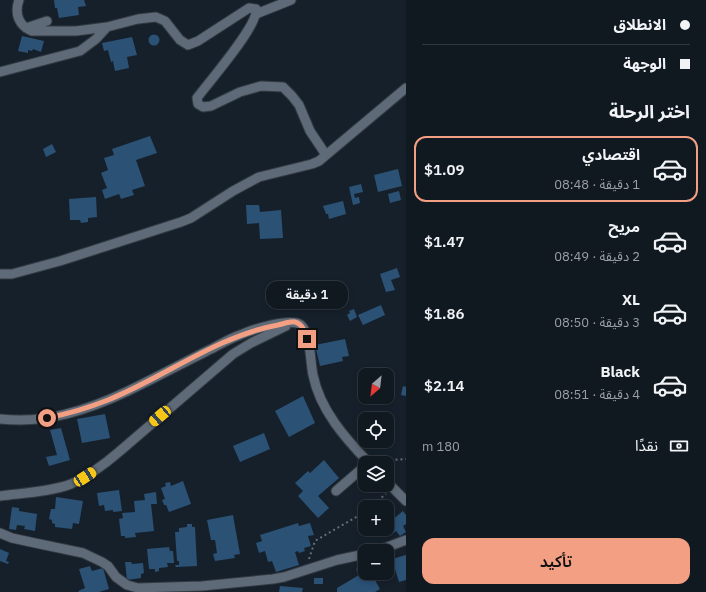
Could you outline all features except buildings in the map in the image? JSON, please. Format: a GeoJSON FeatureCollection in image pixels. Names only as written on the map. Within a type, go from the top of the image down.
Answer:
{"type":"FeatureCollection","features":[{"type":"Feature","properties":{"kind":"street"},"geometry":{"type":"LineString","coordinates":[[19,0],[17,8],[18,16],[22,25],[26,28],[39,32],[76,32],[107,27],[138,19],[156,17],[164,21],[180,40],[188,46],[249,8],[256,9],[256,14],[245,35],[197,98],[198,104],[203,107],[211,106],[240,92],[261,86],[283,87],[299,105],[310,131],[326,155]]}},
{"type":"Feature","properties":{"kind":"street"},"geometry":{"type":"LineString","coordinates":[[256,14],[291,0]]}},
{"type":"Feature","properties":{"kind":"street"},"geometry":{"type":"LineString","coordinates":[[26,28],[47,21]]}},
{"type":"Feature","properties":{"kind":"street"},"geometry":{"type":"LineString","coordinates":[[0,72],[80,51],[96,39],[107,27]]}},
{"type":"Feature","properties":{"kind":"street"},"geometry":{"type":"LineString","coordinates":[[0,274],[12,274],[60,261],[180,222],[191,218],[233,191],[259,177],[319,161],[406,88]]}},
{"type":"Feature","properties":{"kind":"street"},"geometry":{"type":"LineString","coordinates":[[0,496],[59,488],[85,477],[102,466],[120,451],[232,354],[251,343],[295,322]]}},
{"type":"Feature","properties":{"kind":"street"},"geometry":{"type":"LineString","coordinates":[[0,419],[22,420],[47,418],[66,414],[107,400],[129,390],[239,335],[259,328],[295,322],[300,325],[306,334],[313,376],[320,396],[340,430],[363,456]]}},
{"type":"Feature","properties":{"kind":"street"},"geometry":{"type":"LineString","coordinates":[[336,491],[358,472]]}},
{"type":"Feature","properties":{"kind":"street"},"geometry":{"type":"LineString","coordinates":[[394,489],[406,501]]}},
{"type":"Feature","properties":{"kind":"street"},"geometry":{"type":"LineString","coordinates":[[0,533],[18,539],[88,554],[108,566],[116,577],[126,585],[138,588],[202,586],[273,579],[337,560],[358,556]]}},
{"type":"Feature","properties":{"kind":"street"},"geometry":{"type":"LineString","coordinates":[[394,545],[406,540]]}},
{"type":"Feature","properties":{"kind":"path"},"geometry":{"type":"LineString","coordinates":[[394,460],[406,459]]}},
{"type":"Feature","properties":{"kind":"path"},"geometry":{"type":"LineString","coordinates":[[376,500],[384,492]]}},
{"type":"Feature","properties":{"kind":"path"},"geometry":{"type":"LineString","coordinates":[[306,570],[315,541],[358,516]]}},
{"type":"Feature","properties":{"kind":"route"},"geometry":{"type":"LineString","coordinates":[[47,418],[66,414],[107,400],[140,385],[226,341],[259,328],[295,322],[304,329],[307,339]]}}]}
